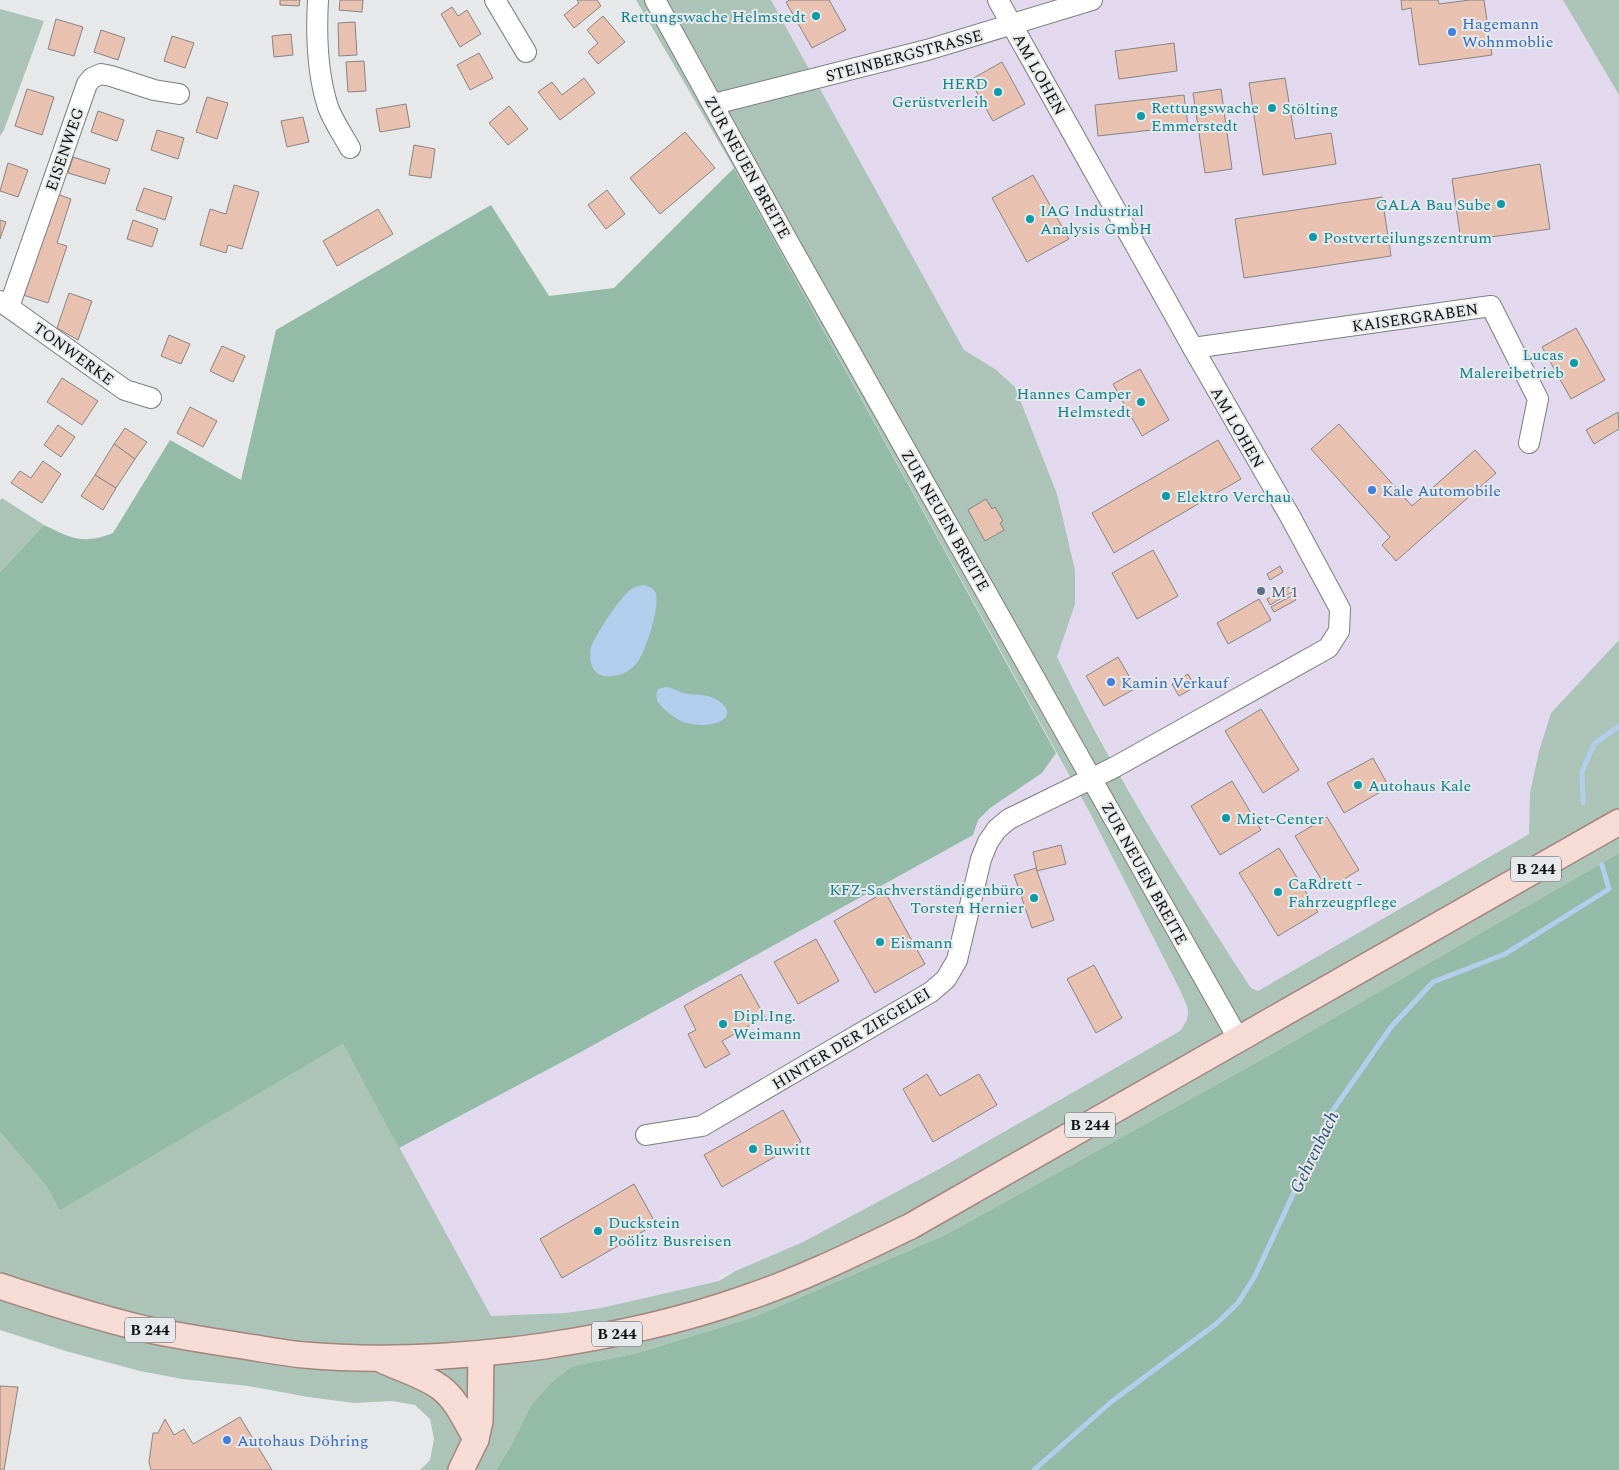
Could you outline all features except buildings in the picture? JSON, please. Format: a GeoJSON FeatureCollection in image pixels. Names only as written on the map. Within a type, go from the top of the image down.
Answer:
{"type":"FeatureCollection","features":[{"type":"Feature","properties":{"kind":"main road","name":"B 244"},"geometry":{"type":"LineString","coordinates":[[0,1286],[74,1310],[147,1329],[303,1355],[378,1358],[481,1354],[584,1340],[646,1328],[714,1309],[787,1283],[834,1263],[918,1222],[1619,822]]}},
{"type":"Feature","properties":{"kind":"main road"},"geometry":{"type":"LineString","coordinates":[[461,1470],[476,1439],[480,1419],[481,1354]]}},
{"type":"Feature","properties":{"kind":"main road"},"geometry":{"type":"LineString","coordinates":[[378,1358],[428,1380],[443,1390],[452,1399],[476,1439]]}},
{"type":"Feature","properties":{"kind":"street"},"geometry":{"type":"LineString","coordinates":[[318,0],[316,27],[320,66],[328,108],[350,148]]}},
{"type":"Feature","properties":{"kind":"street"},"geometry":{"type":"LineString","coordinates":[[495,0],[526,52]]}},
{"type":"Feature","properties":{"kind":"street","name":"ZUR NEUEN BREITE"},"geometry":{"type":"LineString","coordinates":[[655,0],[795,253],[1238,1040]]}},
{"type":"Feature","properties":{"kind":"street","name":"AM LOHEN"},"geometry":{"type":"LineString","coordinates":[[998,0],[1193,348],[1291,518],[1340,609],[1339,631],[1328,648],[1092,778]]}},
{"type":"Feature","properties":{"kind":"street","name":"STEINBERGSTRASSE"},"geometry":{"type":"LineString","coordinates":[[714,104],[927,50],[1092,0]]}},
{"type":"Feature","properties":{"kind":"street","name":"EISENWEG"},"geometry":{"type":"LineString","coordinates":[[4,304],[87,84],[92,78],[100,74],[111,76],[154,90],[179,94]]}},
{"type":"Feature","properties":{"kind":"street","name":"TONWERKE"},"geometry":{"type":"LineString","coordinates":[[4,304],[125,390],[151,398]]}},
{"type":"Feature","properties":{"kind":"street","name":"KAISERGRABEN"},"geometry":{"type":"LineString","coordinates":[[1193,348],[1491,306],[1538,399],[1529,443]]}},
{"type":"Feature","properties":{"kind":"street","name":"HINTER DER ZIEGELEI"},"geometry":{"type":"LineString","coordinates":[[646,1135],[702,1126],[931,992],[946,979],[957,960],[981,858],[988,842],[997,829],[1009,819],[1092,778]]}},
{"type":"Feature","properties":{"kind":"shaded area"},"geometry":{"type":"Polygon","coordinates":[[[771,0],[1563,0],[1619,95],[1619,640],[1539,751],[1530,793],[1529,834],[1258,991],[1251,988],[1185,886],[1123,781],[1057,657],[1074,604],[995,369],[964,350],[771,0]]]}},
{"type":"Feature","properties":{"kind":"shaded area"},"geometry":{"type":"Polygon","coordinates":[[[1056,753],[1090,813],[1180,990],[1188,1010],[1189,1019],[1180,1031],[941,1168],[803,1242],[720,1276],[719,1281],[601,1308],[565,1313],[491,1316],[399,1148],[579,1053],[978,820],[990,808],[1042,773],[1056,753]]]}},
{"type":"Feature","properties":{"kind":"green space"},"geometry":{"type":"Polygon","coordinates":[[[636,0],[771,0],[964,350],[995,369],[1015,387],[1057,494],[1075,570],[1075,604],[1057,657],[1101,742],[1149,825],[1251,988],[1258,991],[1529,834],[1530,793],[1539,751],[1551,713],[1619,640],[1619,853],[1268,1056],[945,1235],[754,1317],[637,1353],[573,1366],[530,1407],[513,1442],[496,1470],[420,1470],[430,1460],[434,1439],[430,1419],[415,1405],[392,1401],[354,1403],[248,1386],[182,1379],[140,1371],[69,1352],[0,1330],[0,1132],[47,1187],[60,1209],[343,1044],[491,1316],[565,1313],[601,1308],[719,1281],[735,1271],[803,1242],[941,1168],[1180,1031],[1188,1015],[1180,990],[1090,813],[734,168],[636,0]]]}},
{"type":"Feature","properties":{"kind":"green space"},"geometry":{"type":"Polygon","coordinates":[[[1563,0],[1619,0],[1619,95],[1563,0]]]}},
{"type":"Feature","properties":{"kind":"green space"},"geometry":{"type":"Polygon","coordinates":[[[0,9],[44,21],[4,130],[0,136],[0,9]]]}},
{"type":"Feature","properties":{"kind":"green space"},"geometry":{"type":"Polygon","coordinates":[[[734,168],[1056,753],[1042,773],[990,808],[978,820],[973,835],[579,1053],[399,1148],[343,1044],[60,1210],[47,1187],[0,1132],[0,572],[44,525],[70,536],[85,539],[103,537],[113,533],[170,440],[241,480],[276,330],[491,205],[549,296],[614,288],[734,168]]]}},
{"type":"Feature","properties":{"kind":"green space"},"geometry":{"type":"Polygon","coordinates":[[[2,498],[44,525],[0,572],[0,500],[2,498]]]}},
{"type":"Feature","properties":{"kind":"green space"},"geometry":{"type":"Polygon","coordinates":[[[1619,853],[1619,1470],[496,1470],[513,1442],[530,1407],[551,1383],[573,1366],[637,1353],[754,1317],[945,1235],[1268,1056],[1619,853]]]}},
{"type":"Feature","properties":{"kind":"water"},"geometry":{"type":"Polygon","coordinates":[[[644,585],[654,590],[657,600],[652,627],[642,654],[633,667],[623,674],[603,676],[592,667],[590,660],[591,647],[608,617],[625,594],[633,588],[644,585]]]}},
{"type":"Feature","properties":{"kind":"water"},"geometry":{"type":"Polygon","coordinates":[[[666,687],[685,693],[714,698],[724,705],[727,716],[717,723],[708,724],[695,725],[680,721],[664,709],[657,700],[658,689],[666,687]]]}},
{"type":"Feature","properties":{"kind":"waterway","name":"Gehrenbach"},"geometry":{"type":"LineString","coordinates":[[1583,803],[1582,772],[1594,744],[1619,726]]}},
{"type":"Feature","properties":{"kind":"waterway","name":"Gehrenbach"},"geometry":{"type":"LineString","coordinates":[[1034,1470],[1111,1402],[1216,1324],[1238,1303],[1255,1276],[1331,1113],[1391,1027],[1433,982],[1505,954],[1609,889],[1602,865]]}},
{"type":"Feature","properties":{"kind":"place","name":"Rettungswache Helmstedt"},"geometry":{"type":"Point","coordinates":[816,16]}},
{"type":"Feature","properties":{"kind":"place","name":"Hagemann Wohnmoblie"},"geometry":{"type":"Point","coordinates":[1452,32]}},
{"type":"Feature","properties":{"kind":"place","name":"HERD Gerüstverleih"},"geometry":{"type":"Point","coordinates":[998,92]}},
{"type":"Feature","properties":{"kind":"place","name":"Stölting"},"geometry":{"type":"Point","coordinates":[1272,108]}},
{"type":"Feature","properties":{"kind":"place","name":"Rettungswache Emmerstedt"},"geometry":{"type":"Point","coordinates":[1141,116]}},
{"type":"Feature","properties":{"kind":"place","name":"GALA Bau Sube"},"geometry":{"type":"Point","coordinates":[1501,204]}},
{"type":"Feature","properties":{"kind":"place","name":"IAG Industrial Analysis GmbH"},"geometry":{"type":"Point","coordinates":[1030,219]}},
{"type":"Feature","properties":{"kind":"place","name":"Postverteilungszentrum"},"geometry":{"type":"Point","coordinates":[1313,237]}},
{"type":"Feature","properties":{"kind":"place","name":"Lucas Malereibetrieb"},"geometry":{"type":"Point","coordinates":[1574,363]}},
{"type":"Feature","properties":{"kind":"place","name":"Hannes Camper Helmstedt"},"geometry":{"type":"Point","coordinates":[1141,402]}},
{"type":"Feature","properties":{"kind":"place","name":"Kale Automobile"},"geometry":{"type":"Point","coordinates":[1372,490]}},
{"type":"Feature","properties":{"kind":"place","name":"Elektro Verchau"},"geometry":{"type":"Point","coordinates":[1166,496]}},
{"type":"Feature","properties":{"kind":"place","name":"M 1"},"geometry":{"type":"Point","coordinates":[1261,591]}},
{"type":"Feature","properties":{"kind":"place","name":"Kamin Verkauf"},"geometry":{"type":"Point","coordinates":[1111,682]}},
{"type":"Feature","properties":{"kind":"place","name":"Autohaus Kale"},"geometry":{"type":"Point","coordinates":[1358,785]}},
{"type":"Feature","properties":{"kind":"place","name":"Miet-Center"},"geometry":{"type":"Point","coordinates":[1226,818]}},
{"type":"Feature","properties":{"kind":"place","name":"CaRdrett - Fahrzeugpflege"},"geometry":{"type":"Point","coordinates":[1278,892]}},
{"type":"Feature","properties":{"kind":"place","name":"KFZ-Sachverständigenbüro Torsten Hernier"},"geometry":{"type":"Point","coordinates":[1034,898]}},
{"type":"Feature","properties":{"kind":"place","name":"Eismann"},"geometry":{"type":"Point","coordinates":[880,942]}},
{"type":"Feature","properties":{"kind":"place","name":"Dipl.Ing. Weimann"},"geometry":{"type":"Point","coordinates":[723,1024]}},
{"type":"Feature","properties":{"kind":"place","name":"Buwitt"},"geometry":{"type":"Point","coordinates":[753,1149]}},
{"type":"Feature","properties":{"kind":"place","name":"Duckstein Poölitz Busreisen"},"geometry":{"type":"Point","coordinates":[598,1231]}},
{"type":"Feature","properties":{"kind":"place","name":"Autohaus Döhring"},"geometry":{"type":"Point","coordinates":[227,1440]}}]}
